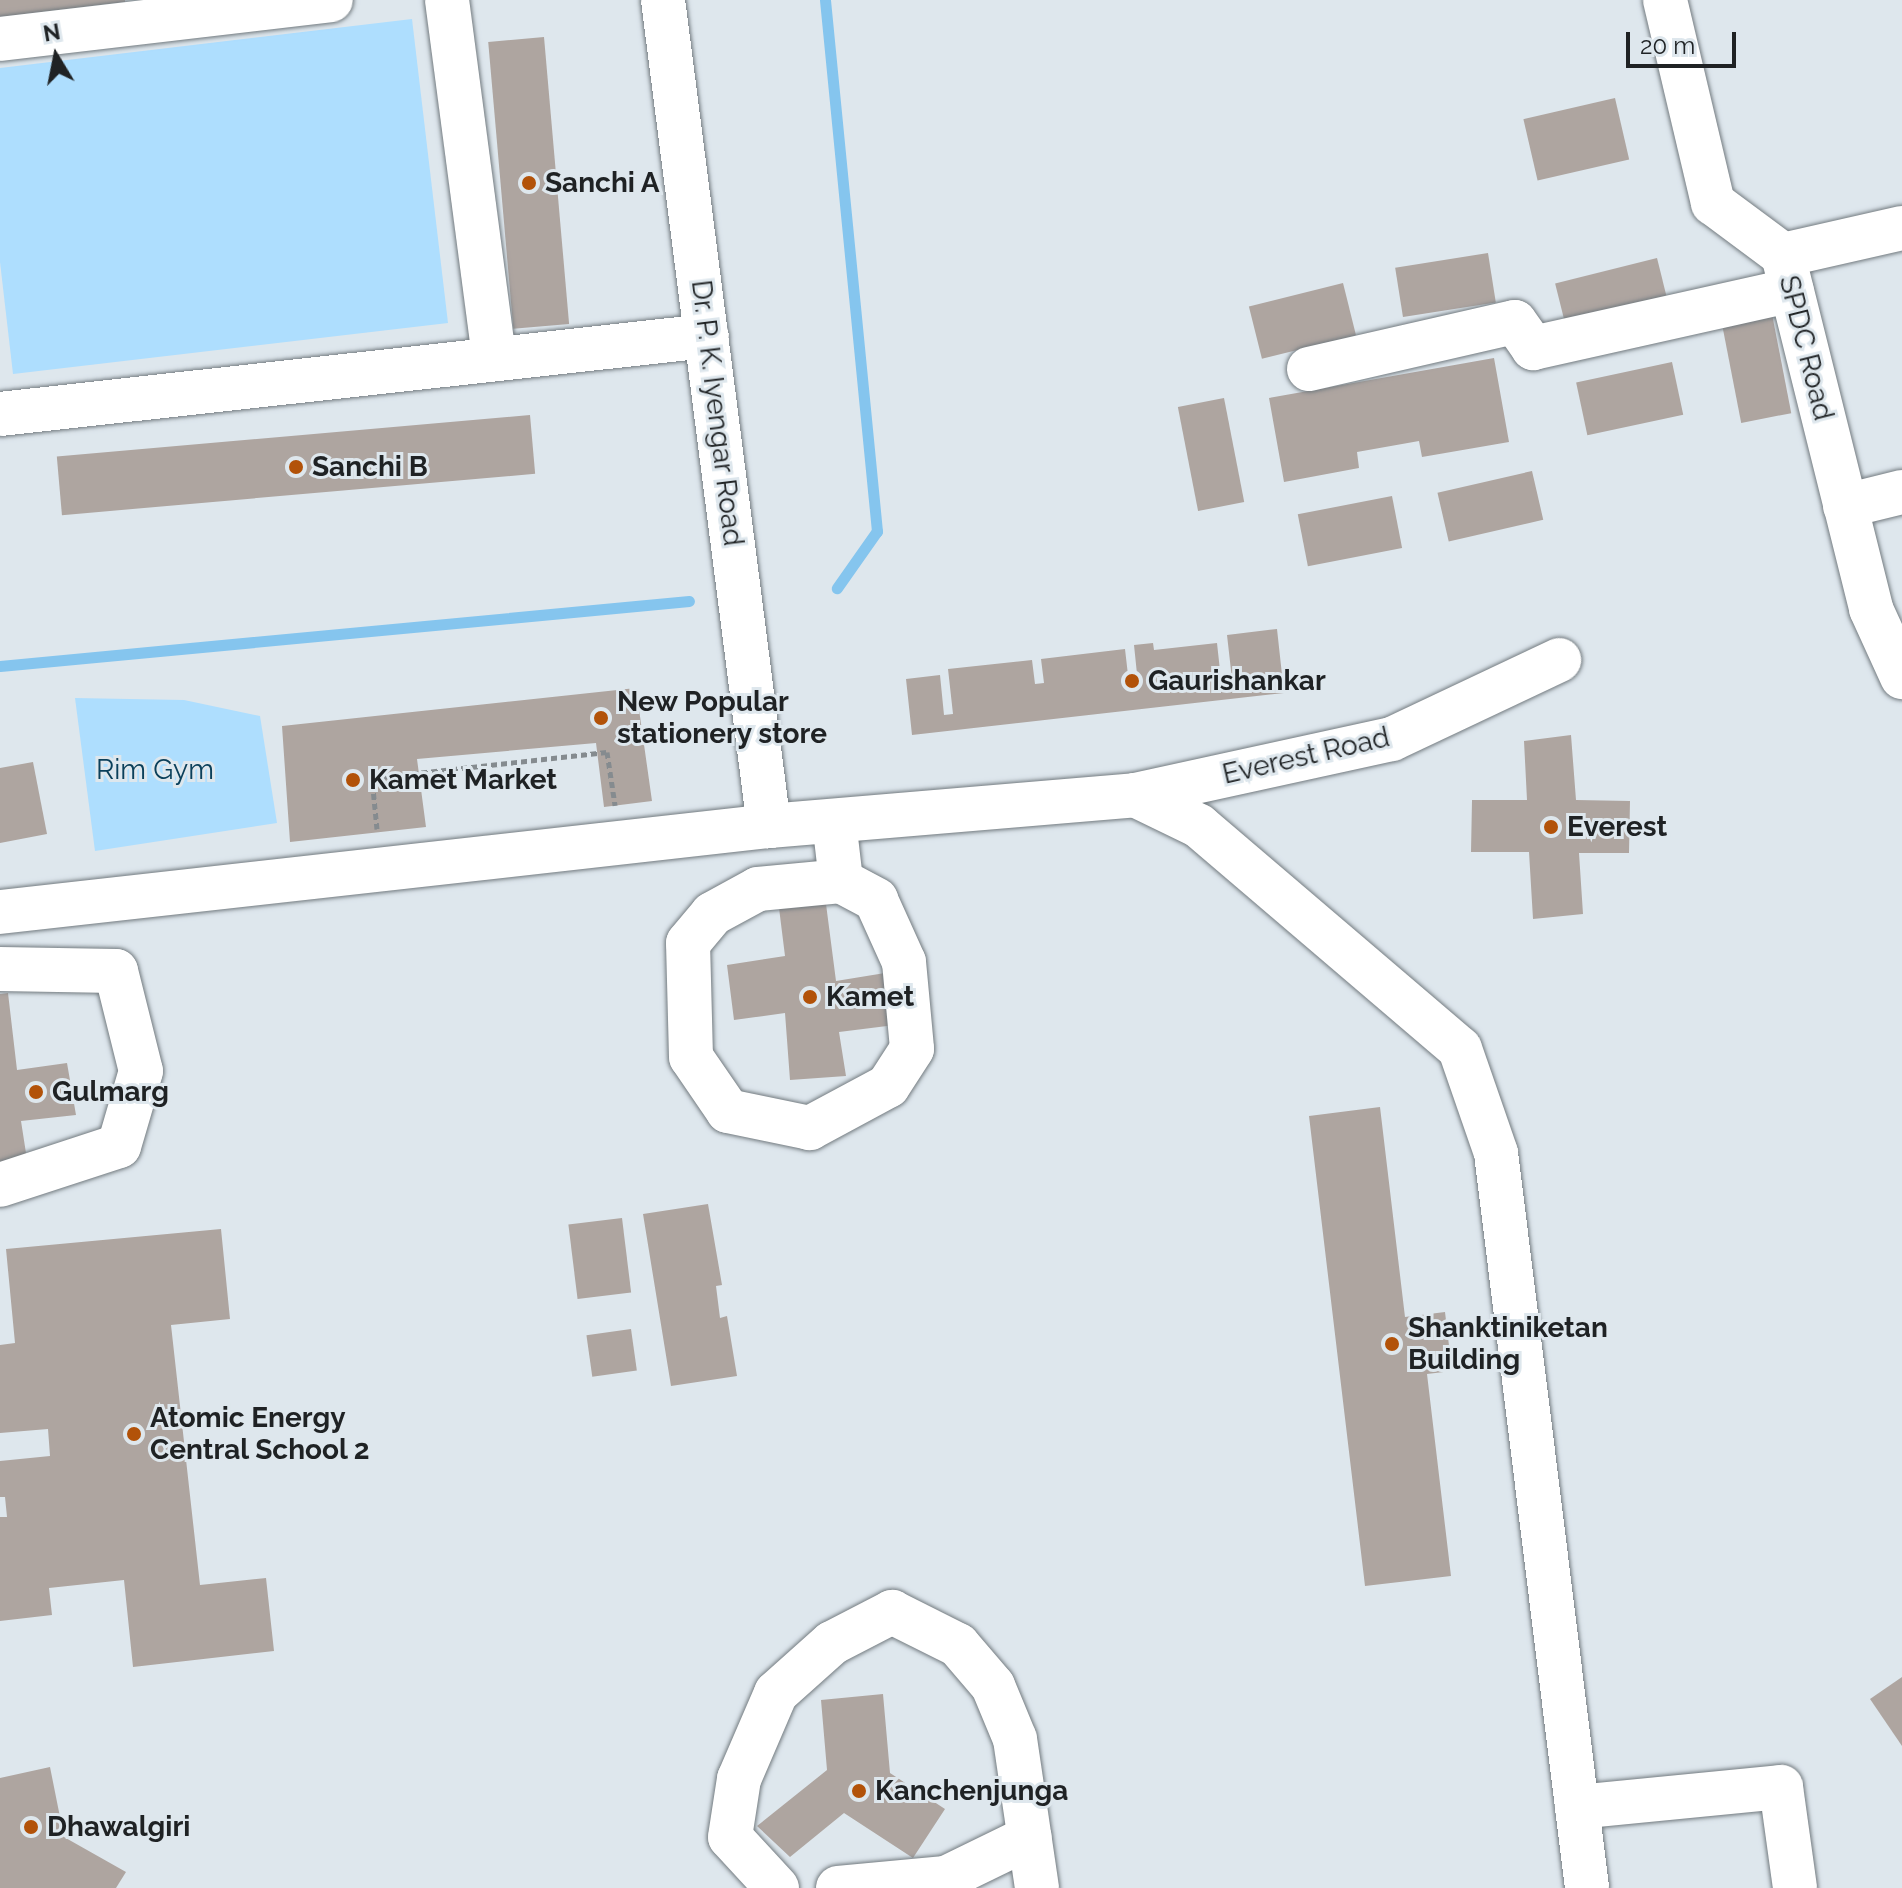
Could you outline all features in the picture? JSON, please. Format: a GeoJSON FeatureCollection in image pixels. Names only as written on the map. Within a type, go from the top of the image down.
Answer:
{"type":"FeatureCollection","features":[{"type":"Feature","properties":{"kind":"street"},"geometry":{"type":"LineString","coordinates":[[0,39],[331,0]]}},
{"type":"Feature","properties":{"kind":"street"},"geometry":{"type":"LineString","coordinates":[[447,0],[494,359]]}},
{"type":"Feature","properties":{"kind":"street","name":"Dr. P. K. Iyengar Road"},"geometry":{"type":"LineString","coordinates":[[663,0],[769,826]]}},
{"type":"Feature","properties":{"kind":"street","name":"SPDC Road"},"geometry":{"type":"LineString","coordinates":[[1665,0],[1713,203],[1787,272],[1871,609],[1902,677]]}},
{"type":"Feature","properties":{"kind":"street"},"geometry":{"type":"LineString","coordinates":[[1309,369],[1515,322],[1533,348],[1787,272],[1902,228]]}},
{"type":"Feature","properties":{"kind":"street"},"geometry":{"type":"LineString","coordinates":[[0,414],[707,336]]}},
{"type":"Feature","properties":{"kind":"street"},"geometry":{"type":"LineString","coordinates":[[1845,506],[1902,492]]}},
{"type":"Feature","properties":{"kind":"street","name":"Everest Road"},"geometry":{"type":"LineString","coordinates":[[0,912],[769,826],[1135,795],[1392,739],[1559,660]]}},
{"type":"Feature","properties":{"kind":"street"},"geometry":{"type":"LineString","coordinates":[[1135,795],[1199,826],[1460,1049],[1496,1153],[1587,1888]]}},
{"type":"Feature","properties":{"kind":"street"},"geometry":{"type":"LineString","coordinates":[[834,821],[841,881]]}},
{"type":"Feature","properties":{"kind":"street"},"geometry":{"type":"LineString","coordinates":[[841,881],[876,900],[904,962],[912,1049],[888,1086],[810,1128],[728,1111],[691,1057],[688,943],[712,914],[758,889],[841,881]]}},
{"type":"Feature","properties":{"kind":"street"},"geometry":{"type":"LineString","coordinates":[[0,969],[116,971],[141,1071],[119,1146],[0,1185]]}},
{"type":"Feature","properties":{"kind":"street"},"geometry":{"type":"LineString","coordinates":[[777,1888],[730,1837],[739,1779],[776,1693],[832,1643],[892,1612],[958,1645],[993,1686],[1015,1739],[1037,1888]]}},
{"type":"Feature","properties":{"kind":"street"},"geometry":{"type":"LineString","coordinates":[[1577,1807],[1781,1787],[1795,1888]]}},
{"type":"Feature","properties":{"kind":"street"},"geometry":{"type":"LineString","coordinates":[[838,1888],[946,1878],[1030,1837]]}},
{"type":"Feature","properties":{"kind":"path"},"geometry":{"type":"LineString","coordinates":[[378,832],[372,778],[607,752],[615,808]]}},
{"type":"Feature","properties":{"kind":"green space"},"geometry":{"type":"Polygon","coordinates":[[[412,19],[448,323],[13,374],[0,262],[0,68],[412,19]]]}},
{"type":"Feature","properties":{"kind":"green space","name":"Rim Gym"},"geometry":{"type":"Polygon","coordinates":[[[75,698],[184,700],[260,716],[277,823],[95,851],[75,698]]]}},
{"type":"Feature","properties":{"kind":"building"},"geometry":{"type":"Polygon","coordinates":[[[0,0],[125,0],[125,2],[0,17],[0,0]]]}},
{"type":"Feature","properties":{"kind":"building","name":"Sanchi A"},"geometry":{"type":"Polygon","coordinates":[[[544,37],[569,324],[513,329],[488,42],[544,37]]]}},
{"type":"Feature","properties":{"kind":"building"},"geometry":{"type":"Polygon","coordinates":[[[1615,98],[1629,159],[1538,181],[1523,119],[1615,98]]]}},
{"type":"Feature","properties":{"kind":"building"},"geometry":{"type":"Polygon","coordinates":[[[1488,253],[1496,302],[1403,317],[1395,268],[1488,253]]]}},
{"type":"Feature","properties":{"kind":"building"},"geometry":{"type":"Polygon","coordinates":[[[1657,258],[1668,303],[1566,328],[1555,283],[1657,258]]]}},
{"type":"Feature","properties":{"kind":"building"},"geometry":{"type":"Polygon","coordinates":[[[1343,283],[1356,335],[1262,359],[1249,306],[1343,283]]]}},
{"type":"Feature","properties":{"kind":"building"},"geometry":{"type":"Polygon","coordinates":[[[1772,314],[1791,413],[1741,423],[1722,324],[1772,314]]]}},
{"type":"Feature","properties":{"kind":"building"},"geometry":{"type":"Polygon","coordinates":[[[1494,358],[1509,442],[1422,457],[1419,441],[1357,452],[1359,468],[1284,482],[1269,398],[1494,358]]]}},
{"type":"Feature","properties":{"kind":"building"},"geometry":{"type":"Polygon","coordinates":[[[1672,362],[1683,415],[1587,435],[1576,382],[1672,362]]]}},
{"type":"Feature","properties":{"kind":"building"},"geometry":{"type":"Polygon","coordinates":[[[1224,398],[1244,502],[1198,511],[1178,407],[1224,398]]]}},
{"type":"Feature","properties":{"kind":"building","name":"Sanchi B"},"geometry":{"type":"Polygon","coordinates":[[[530,415],[535,474],[62,515],[57,456],[530,415]]]}},
{"type":"Feature","properties":{"kind":"building"},"geometry":{"type":"Polygon","coordinates":[[[1532,471],[1543,520],[1449,542],[1437,493],[1532,471]]]}},
{"type":"Feature","properties":{"kind":"building"},"geometry":{"type":"Polygon","coordinates":[[[1392,496],[1402,548],[1308,566],[1298,514],[1392,496]]]}},
{"type":"Feature","properties":{"kind":"building","name":"Gaurishankar"},"geometry":{"type":"Polygon","coordinates":[[[1277,629],[1284,693],[912,735],[906,679],[940,675],[944,715],[953,714],[948,669],[1032,660],[1035,684],[1044,683],[1041,659],[1125,649],[1128,675],[1137,674],[1134,645],[1153,643],[1154,650],[1217,643],[1222,689],[1233,688],[1227,635],[1277,629]]]}},
{"type":"Feature","properties":{"kind":"building","name":"Kamet Market"},"geometry":{"type":"Polygon","coordinates":[[[636,688],[652,801],[604,807],[596,743],[417,759],[426,827],[290,842],[282,726],[636,688]]]}},
{"type":"Feature","properties":{"kind":"building","name":"Everest"},"geometry":{"type":"Polygon","coordinates":[[[1571,735],[1576,800],[1630,801],[1629,853],[1579,853],[1583,914],[1533,919],[1529,852],[1471,852],[1472,800],[1527,800],[1524,741],[1571,735]]]}},
{"type":"Feature","properties":{"kind":"building"},"geometry":{"type":"Polygon","coordinates":[[[33,762],[47,834],[0,843],[0,768],[33,762]]]}},
{"type":"Feature","properties":{"kind":"building","name":"Kamet"},"geometry":{"type":"Polygon","coordinates":[[[826,904],[836,981],[885,973],[895,1025],[839,1032],[846,1076],[790,1080],[785,1013],[734,1020],[727,965],[785,956],[779,908],[826,904]]]}},
{"type":"Feature","properties":{"kind":"building","name":"Gulmarg"},"geometry":{"type":"Polygon","coordinates":[[[8,993],[17,1070],[67,1063],[76,1115],[21,1121],[28,1166],[0,1167],[0,994],[8,993]]]}},
{"type":"Feature","properties":{"kind":"building","name":"Shanktiniketan Building"},"geometry":{"type":"Polygon","coordinates":[[[1380,1107],[1405,1317],[1445,1312],[1452,1371],[1427,1374],[1451,1576],[1365,1586],[1309,1116],[1380,1107]]]}},
{"type":"Feature","properties":{"kind":"building"},"geometry":{"type":"Polygon","coordinates":[[[708,1204],[722,1285],[716,1286],[720,1318],[727,1316],[737,1376],[671,1386],[643,1214],[708,1204]]]}},
{"type":"Feature","properties":{"kind":"building"},"geometry":{"type":"Polygon","coordinates":[[[622,1218],[631,1292],[578,1299],[568,1225],[622,1218]]]}},
{"type":"Feature","properties":{"kind":"building"},"geometry":{"type":"Polygon","coordinates":[[[221,1229],[230,1319],[171,1325],[200,1585],[266,1578],[274,1651],[133,1667],[124,1580],[49,1588],[52,1615],[0,1621],[0,1517],[7,1517],[5,1497],[0,1497],[0,1461],[50,1456],[48,1429],[0,1433],[0,1345],[15,1343],[6,1249],[221,1229]]]}},
{"type":"Feature","properties":{"kind":"building"},"geometry":{"type":"Polygon","coordinates":[[[631,1329],[637,1371],[592,1377],[586,1335],[631,1329]]]}},
{"type":"Feature","properties":{"kind":"building"},"geometry":{"type":"Polygon","coordinates":[[[1902,1677],[1902,1746],[1870,1699],[1902,1677]]]}},
{"type":"Feature","properties":{"kind":"building","name":"Kanchenjunga"},"geometry":{"type":"Polygon","coordinates":[[[883,1694],[890,1773],[945,1809],[913,1858],[844,1813],[790,1857],[757,1826],[827,1770],[821,1700],[883,1694]]]}},
{"type":"Feature","properties":{"kind":"building","name":"Dhawalgiri"},"geometry":{"type":"Polygon","coordinates":[[[50,1767],[64,1837],[126,1872],[116,1888],[0,1888],[0,1778],[50,1767]]]}},
{"type":"Feature","properties":{"kind":"waterway"},"geometry":{"type":"LineString","coordinates":[[825,0],[877,531],[837,588]]}},
{"type":"Feature","properties":{"kind":"waterway"},"geometry":{"type":"LineString","coordinates":[[0,666],[689,601]]}},
{"type":"Feature","properties":{"kind":"place","name":"Sanchi A"},"geometry":{"type":"Point","coordinates":[529,183]}},
{"type":"Feature","properties":{"kind":"place","name":"Sanchi B"},"geometry":{"type":"Point","coordinates":[296,467]}},
{"type":"Feature","properties":{"kind":"place","name":"Gaurishankar"},"geometry":{"type":"Point","coordinates":[1132,681]}},
{"type":"Feature","properties":{"kind":"place","name":"New Popular stationery store"},"geometry":{"type":"Point","coordinates":[601,718]}},
{"type":"Feature","properties":{"kind":"place","name":"Kamet Market"},"geometry":{"type":"Point","coordinates":[353,780]}},
{"type":"Feature","properties":{"kind":"place","name":"Everest"},"geometry":{"type":"Point","coordinates":[1551,827]}},
{"type":"Feature","properties":{"kind":"place","name":"Kamet"},"geometry":{"type":"Point","coordinates":[810,997]}},
{"type":"Feature","properties":{"kind":"place","name":"Gulmarg"},"geometry":{"type":"Point","coordinates":[36,1092]}},
{"type":"Feature","properties":{"kind":"place","name":"Shanktiniketan Building"},"geometry":{"type":"Point","coordinates":[1392,1344]}},
{"type":"Feature","properties":{"kind":"place","name":"Atomic Energy Central School 2"},"geometry":{"type":"Point","coordinates":[134,1434]}},
{"type":"Feature","properties":{"kind":"place","name":"Kanchenjunga"},"geometry":{"type":"Point","coordinates":[859,1791]}},
{"type":"Feature","properties":{"kind":"place","name":"Dhawalgiri"},"geometry":{"type":"Point","coordinates":[31,1827]}}]}
